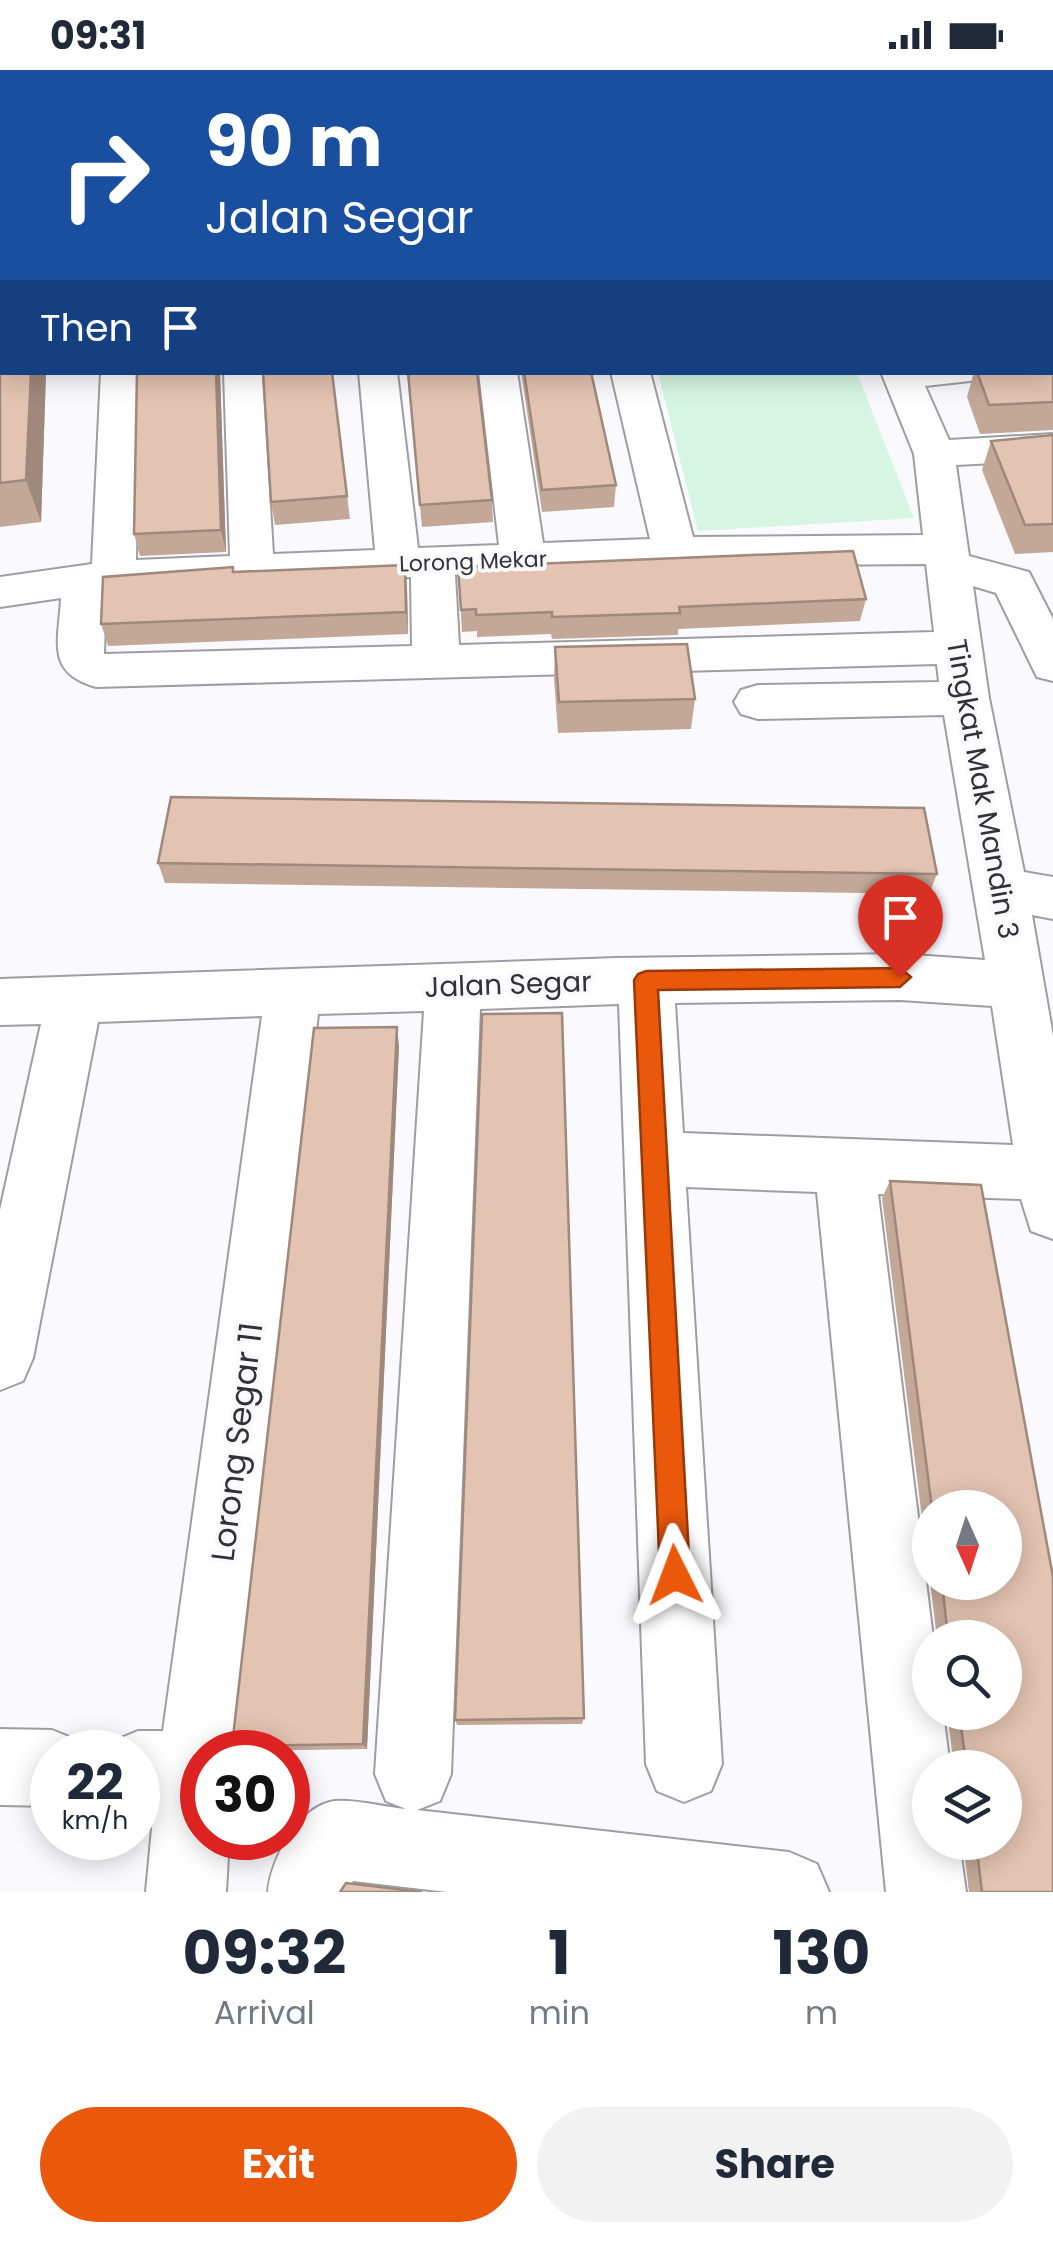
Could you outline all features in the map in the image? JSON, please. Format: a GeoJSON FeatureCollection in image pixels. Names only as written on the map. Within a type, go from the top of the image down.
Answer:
{"type":"FeatureCollection","features":[{"type":"Feature","properties":{"kind":"street"},"geometry":{"type":"LineString","coordinates":[[120,375],[99,578],[80,660],[96,672],[957,647]]}},
{"type":"Feature","properties":{"kind":"street"},"geometry":{"type":"LineString","coordinates":[[244,375],[252,569]]}},
{"type":"Feature","properties":{"kind":"street"},"geometry":{"type":"LineString","coordinates":[[379,375],[436,662]]}},
{"type":"Feature","properties":{"kind":"street"},"geometry":{"type":"LineString","coordinates":[[498,375],[523,559]]}},
{"type":"Feature","properties":{"kind":"street"},"geometry":{"type":"LineString","coordinates":[[631,375],[675,552]]}},
{"type":"Feature","properties":{"kind":"street","name":"Tingkat Mak Mandin 3"},"geometry":{"type":"LineString","coordinates":[[900,375],[934,454],[964,698],[1027,894],[1032,1022],[1051,1200]]}},
{"type":"Feature","properties":{"kind":"street"},"geometry":{"type":"LineString","coordinates":[[934,454],[1053,447]]}},
{"type":"Feature","properties":{"kind":"street","name":"Lorong Mekar"},"geometry":{"type":"LineString","coordinates":[[0,592],[99,578],[675,552],[948,560],[1013,583],[1042,619]]}},
{"type":"Feature","properties":{"kind":"street"},"geometry":{"type":"LineString","coordinates":[[1042,619],[1053,665]]}},
{"type":"Feature","properties":{"kind":"street"},"geometry":{"type":"LineString","coordinates":[[758,702],[964,698]]}},
{"type":"Feature","properties":{"kind":"street","name":"Jalan Segar"},"geometry":{"type":"LineString","coordinates":[[0,1002],[453,985],[900,977],[1032,1022]]}},
{"type":"Feature","properties":{"kind":"street"},"geometry":{"type":"LineString","coordinates":[[646,980],[684,1764]]}},
{"type":"Feature","properties":{"kind":"street"},"geometry":{"type":"LineString","coordinates":[[414,1774],[453,985]]}},
{"type":"Feature","properties":{"kind":"street","name":"Lorong Segar 11"},"geometry":{"type":"LineString","coordinates":[[186,1892],[167,1770],[293,993]]}},
{"type":"Feature","properties":{"kind":"street"},"geometry":{"type":"LineString","coordinates":[[0,1358],[74,1000]]}},
{"type":"Feature","properties":{"kind":"street"},"geometry":{"type":"LineString","coordinates":[[654,1159],[844,1166],[1051,1200]]}},
{"type":"Feature","properties":{"kind":"street"},"geometry":{"type":"LineString","coordinates":[[844,1166],[926,1892]]}},
{"type":"Feature","properties":{"kind":"street"},"geometry":{"type":"LineString","coordinates":[[0,1767],[30,1768]]}},
{"type":"Feature","properties":{"kind":"street"},"geometry":{"type":"LineString","coordinates":[[308,1892],[310,1878],[334,1840],[789,1892]]}},
{"type":"Feature","properties":{"kind":"green space"},"geometry":{"type":"Polygon","coordinates":[[[659,375],[858,375],[914,518],[698,531],[659,375]]]}},
{"type":"Feature","properties":{"kind":"building"},"geometry":{"type":"Polygon","coordinates":[[[0,375],[31,375],[26,480],[0,483],[0,375]]]}},
{"type":"Feature","properties":{"kind":"building"},"geometry":{"type":"Polygon","coordinates":[[[137,375],[216,375],[221,530],[134,534],[137,375]]]}},
{"type":"Feature","properties":{"kind":"building"},"geometry":{"type":"Polygon","coordinates":[[[263,375],[332,375],[347,496],[271,502],[263,375]]]}},
{"type":"Feature","properties":{"kind":"building"},"geometry":{"type":"Polygon","coordinates":[[[408,375],[477,375],[492,500],[420,505],[408,375]]]}},
{"type":"Feature","properties":{"kind":"building"},"geometry":{"type":"Polygon","coordinates":[[[524,375],[592,375],[616,485],[542,490],[524,375]]]}},
{"type":"Feature","properties":{"kind":"building"},"geometry":{"type":"Polygon","coordinates":[[[978,375],[1053,375],[1053,402],[989,405],[978,375]]]}},
{"type":"Feature","properties":{"kind":"building"},"geometry":{"type":"Polygon","coordinates":[[[1053,435],[1053,524],[1025,525],[991,441],[1053,435]]]}},
{"type":"Feature","properties":{"kind":"building"},"geometry":{"type":"Polygon","coordinates":[[[853,551],[866,599],[679,607],[680,613],[552,617],[552,612],[476,615],[476,609],[461,610],[458,567],[853,551]]]}},
{"type":"Feature","properties":{"kind":"building"},"geometry":{"type":"Polygon","coordinates":[[[405,565],[406,612],[101,624],[103,577],[233,567],[233,572],[405,565]]]}},
{"type":"Feature","properties":{"kind":"building"},"geometry":{"type":"Polygon","coordinates":[[[687,644],[695,699],[559,702],[555,647],[687,644]]]}},
{"type":"Feature","properties":{"kind":"building"},"geometry":{"type":"Polygon","coordinates":[[[171,797],[924,808],[937,874],[158,863],[171,797]]]}},
{"type":"Feature","properties":{"kind":"building"},"geometry":{"type":"Polygon","coordinates":[[[562,1013],[584,1718],[455,1720],[482,1014],[562,1013]]]}},
{"type":"Feature","properties":{"kind":"building"},"geometry":{"type":"Polygon","coordinates":[[[397,1027],[363,1744],[310,1745],[310,1730],[234,1730],[314,1028],[397,1027]]]}},
{"type":"Feature","properties":{"kind":"building"},"geometry":{"type":"Polygon","coordinates":[[[890,1181],[981,1185],[1053,1577],[1053,1892],[982,1892],[978,1860],[1022,1860],[1022,1750],[964,1750],[961,1730],[1022,1730],[1022,1620],[946,1620],[944,1600],[1022,1600],[1022,1490],[930,1490],[890,1181]]]}},
{"type":"Feature","properties":{"kind":"building"},"geometry":{"type":"Polygon","coordinates":[[[346,1883],[422,1892],[340,1892],[346,1883]]]}},
{"type":"Feature","properties":{"kind":"route"},"geometry":{"type":"LineString","coordinates":[[675,1575],[646,980],[900,977]]}}]}
